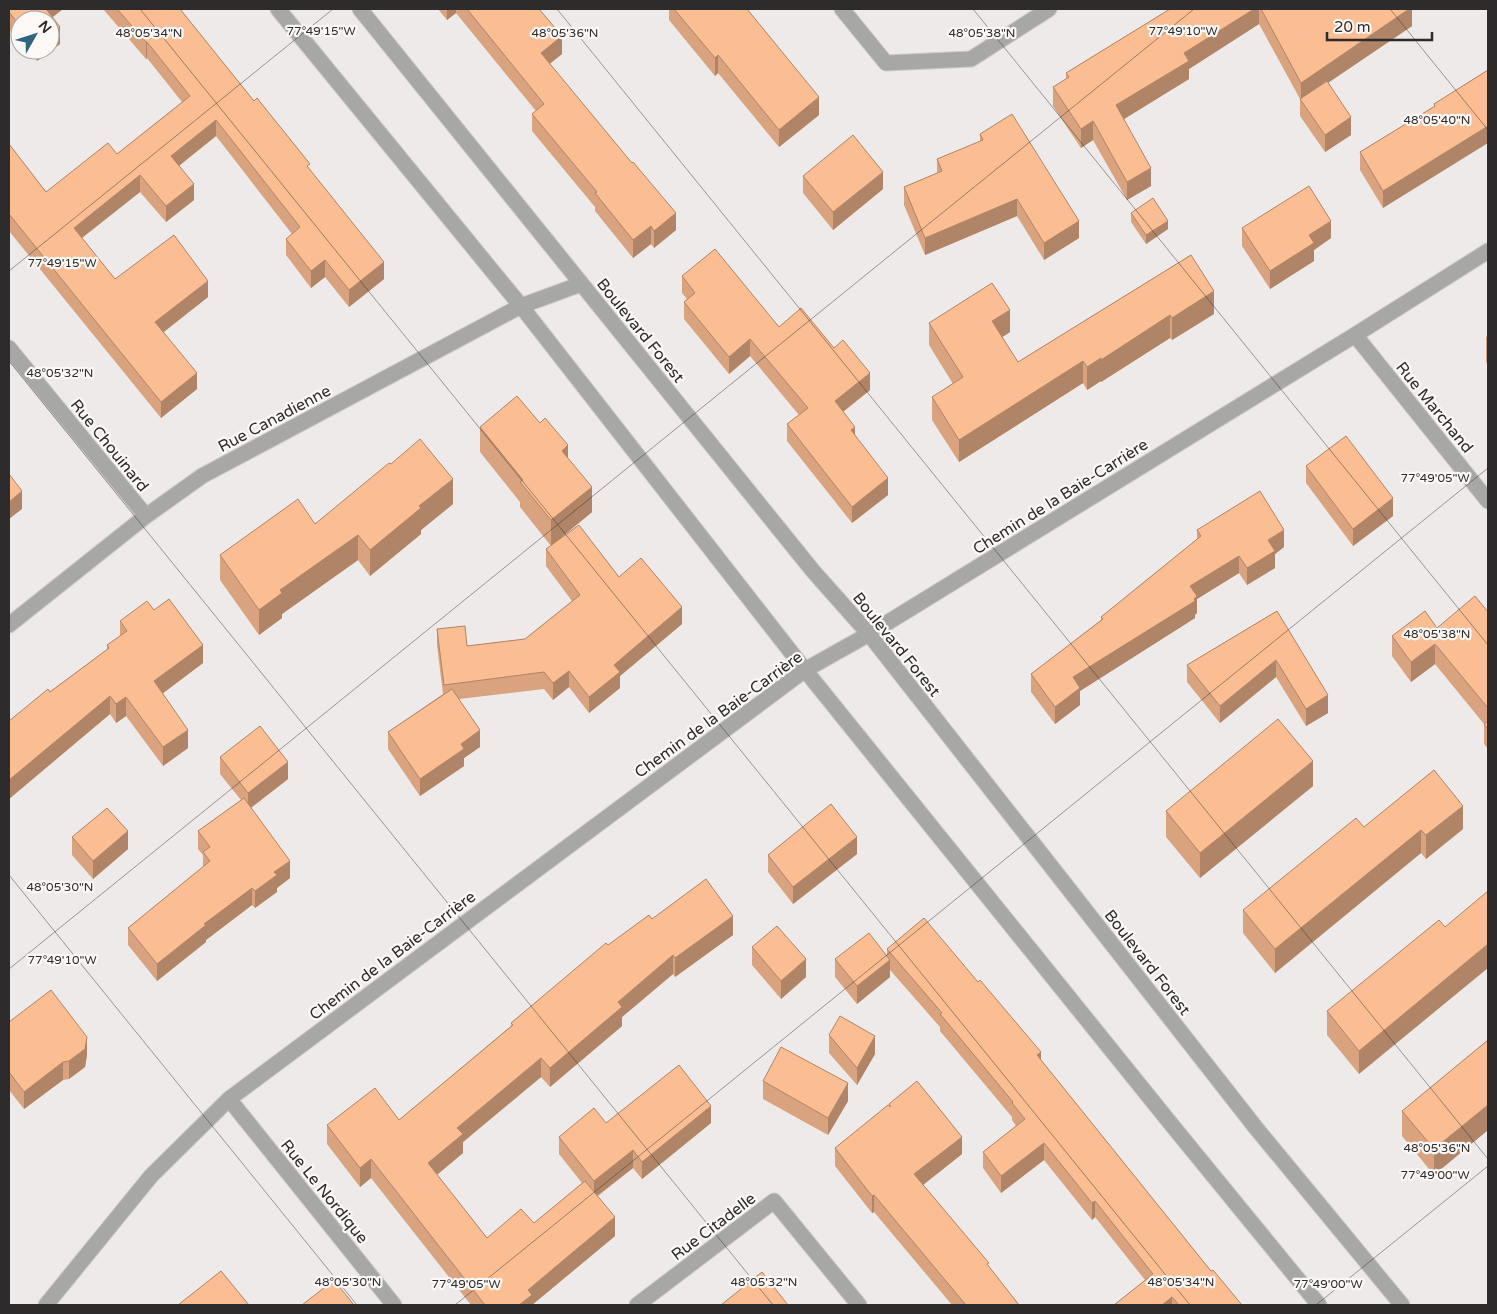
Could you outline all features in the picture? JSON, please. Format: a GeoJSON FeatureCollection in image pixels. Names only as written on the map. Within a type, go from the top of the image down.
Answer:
{"type":"FeatureCollection","features":[{"type":"Feature","properties":{"kind":"street"},"geometry":{"type":"LineString","coordinates":[[278,9],[521,306],[805,670],[1319,1305]]}},
{"type":"Feature","properties":{"kind":"street","name":"Boulevard Forest"},"geometry":{"type":"LineString","coordinates":[[360,9],[813,571],[869,634],[1256,1128],[1402,1305]]}},
{"type":"Feature","properties":{"kind":"street"},"geometry":{"type":"LineString","coordinates":[[842,9],[886,63],[971,59],[1049,9]]}},
{"type":"Feature","properties":{"kind":"street","name":"Chemin de la Baie-Carrière"},"geometry":{"type":"LineString","coordinates":[[46,1305],[152,1176],[230,1099],[805,670],[869,634],[1488,251]]}},
{"type":"Feature","properties":{"kind":"street","name":"Rue Canadienne"},"geometry":{"type":"LineString","coordinates":[[9,625],[146,516],[202,476],[521,306],[581,284]]}},
{"type":"Feature","properties":{"kind":"street","name":"Rue Marchand"},"geometry":{"type":"LineString","coordinates":[[1355,335],[1488,501]]}},
{"type":"Feature","properties":{"kind":"street","name":"Rue Chouinard"},"geometry":{"type":"LineString","coordinates":[[9,348],[146,516]]}},
{"type":"Feature","properties":{"kind":"street","name":"Rue Le Nordique"},"geometry":{"type":"LineString","coordinates":[[230,1099],[394,1305]]}},
{"type":"Feature","properties":{"kind":"street","name":"Rue Citadelle"},"geometry":{"type":"LineString","coordinates":[[637,1305],[774,1201],[859,1305]]}},
{"type":"Feature","properties":{"kind":"building"},"geometry":{"type":"Polygon","coordinates":[[[9,9],[47,10],[10,10],[10,13],[9,9]]]}},
{"type":"Feature","properties":{"kind":"building"},"geometry":{"type":"Polygon","coordinates":[[[117,9],[180,9],[254,101],[257,98],[310,164],[307,166],[384,262],[349,290],[325,260],[311,271],[286,239],[300,227],[216,120],[171,156],[194,184],[166,206],[140,175],[74,228],[115,279],[174,235],[208,281],[155,322],[197,373],[161,402],[9,214],[9,144],[46,192],[108,143],[117,154],[190,96],[147,42],[117,9]]]}},
{"type":"Feature","properties":{"kind":"building"},"geometry":{"type":"Polygon","coordinates":[[[467,9],[539,9],[562,36],[541,53],[676,213],[654,231],[651,226],[633,240],[595,193],[597,192],[532,114],[544,104],[467,9]]]}},
{"type":"Feature","properties":{"kind":"building"},"geometry":{"type":"Polygon","coordinates":[[[674,9],[747,9],[819,97],[779,130],[718,55],[715,58],[674,9]]]}},
{"type":"Feature","properties":{"kind":"building"},"geometry":{"type":"Polygon","coordinates":[[[1170,9],[1254,9],[1184,53],[1189,61],[1116,105],[1151,168],[1127,182],[1093,121],[1081,129],[1053,87],[1069,77],[1066,73],[1170,9]]]}},
{"type":"Feature","properties":{"kind":"building"},"geometry":{"type":"Polygon","coordinates":[[[1261,9],[1409,9],[1301,83],[1261,9]]]}},
{"type":"Feature","properties":{"kind":"building"},"geometry":{"type":"Polygon","coordinates":[[[1488,70],[1488,126],[1383,191],[1360,152],[1435,106],[1434,104],[1488,70]]]}},
{"type":"Feature","properties":{"kind":"building"},"geometry":{"type":"Polygon","coordinates":[[[1327,81],[1351,117],[1325,135],[1300,99],[1327,81]]]}},
{"type":"Feature","properties":{"kind":"building"},"geometry":{"type":"Polygon","coordinates":[[[1012,114],[1079,221],[1044,243],[1017,199],[925,238],[904,187],[942,171],[937,159],[983,140],[980,134],[1012,114]]]}},
{"type":"Feature","properties":{"kind":"building"},"geometry":{"type":"Polygon","coordinates":[[[853,135],[883,172],[833,212],[803,176],[853,135]]]}},
{"type":"Feature","properties":{"kind":"building"},"geometry":{"type":"Polygon","coordinates":[[[1309,186],[1331,221],[1309,235],[1314,243],[1270,271],[1242,228],[1309,186]]]}},
{"type":"Feature","properties":{"kind":"building"},"geometry":{"type":"Polygon","coordinates":[[[1153,198],[1168,221],[1146,235],[1131,213],[1153,198]]]}},
{"type":"Feature","properties":{"kind":"building"},"geometry":{"type":"Polygon","coordinates":[[[715,249],[779,327],[801,308],[834,348],[843,340],[870,373],[835,401],[855,427],[851,430],[888,478],[852,507],[787,424],[808,408],[750,339],[729,357],[684,302],[695,293],[682,276],[715,249]]]}},
{"type":"Feature","properties":{"kind":"building"},"geometry":{"type":"Polygon","coordinates":[[[1191,255],[1214,291],[1172,318],[1170,315],[1101,360],[1101,358],[1087,367],[1083,361],[959,440],[932,397],[963,377],[929,323],[992,283],[1010,310],[992,321],[1018,362],[1191,255]]]}},
{"type":"Feature","properties":{"kind":"building"},"geometry":{"type":"Polygon","coordinates":[[[517,396],[540,423],[545,418],[568,445],[562,451],[592,487],[551,520],[520,482],[523,480],[480,427],[517,396]]]}},
{"type":"Feature","properties":{"kind":"building"},"geometry":{"type":"Polygon","coordinates":[[[1346,436],[1393,498],[1353,529],[1306,466],[1346,436]]]}},
{"type":"Feature","properties":{"kind":"building"},"geometry":{"type":"Polygon","coordinates":[[[420,439],[453,479],[419,506],[421,508],[370,550],[358,535],[280,590],[282,593],[259,610],[220,555],[298,499],[315,524],[420,439]]]}},
{"type":"Feature","properties":{"kind":"building"},"geometry":{"type":"Polygon","coordinates":[[[9,474],[22,491],[9,502],[9,474]]]}},
{"type":"Feature","properties":{"kind":"building"},"geometry":{"type":"Polygon","coordinates":[[[1260,491],[1284,530],[1268,540],[1275,551],[1247,568],[1239,556],[1190,586],[1197,596],[1194,599],[1195,601],[1073,677],[1080,688],[1055,707],[1031,674],[1103,619],[1101,617],[1201,536],[1197,530],[1260,491]]]}},
{"type":"Feature","properties":{"kind":"building"},"geometry":{"type":"Polygon","coordinates":[[[579,525],[619,577],[641,558],[682,607],[614,665],[620,672],[589,697],[569,671],[553,683],[544,672],[444,685],[437,629],[465,626],[467,646],[525,639],[580,595],[546,549],[579,525]]]}},
{"type":"Feature","properties":{"kind":"building"},"geometry":{"type":"Polygon","coordinates":[[[1475,596],[1488,612],[1488,708],[1435,644],[1411,662],[1392,636],[1425,611],[1437,628],[1475,596]]]}},
{"type":"Feature","properties":{"kind":"building"},"geometry":{"type":"Polygon","coordinates":[[[169,599],[203,645],[154,681],[188,730],[163,747],[126,697],[116,704],[110,696],[9,780],[9,721],[48,689],[50,692],[109,648],[107,645],[127,631],[120,621],[147,601],[154,610],[169,599]]]}},
{"type":"Feature","properties":{"kind":"building"},"geometry":{"type":"Polygon","coordinates":[[[1277,611],[1328,695],[1306,709],[1276,660],[1220,706],[1187,665],[1277,611]]]}},
{"type":"Feature","properties":{"kind":"building"},"geometry":{"type":"Polygon","coordinates":[[[452,689],[480,730],[461,744],[464,749],[420,779],[388,732],[452,689]]]}},
{"type":"Feature","properties":{"kind":"building"},"geometry":{"type":"Polygon","coordinates":[[[1278,719],[1313,761],[1200,853],[1166,811],[1278,719]]]}},
{"type":"Feature","properties":{"kind":"building"},"geometry":{"type":"Polygon","coordinates":[[[1488,721],[1488,729],[1484,724],[1488,721]]]}},
{"type":"Feature","properties":{"kind":"building"},"geometry":{"type":"Polygon","coordinates":[[[260,726],[288,762],[248,793],[220,757],[260,726]]]}},
{"type":"Feature","properties":{"kind":"building"},"geometry":{"type":"Polygon","coordinates":[[[1434,770],[1463,806],[1426,835],[1421,830],[1275,949],[1243,910],[1356,818],[1364,827],[1434,770]]]}},
{"type":"Feature","properties":{"kind":"building"},"geometry":{"type":"Polygon","coordinates":[[[244,798],[290,861],[274,872],[277,875],[255,891],[252,888],[204,924],[206,925],[157,964],[128,928],[210,861],[203,852],[210,847],[198,831],[244,798]]]}},
{"type":"Feature","properties":{"kind":"building"},"geometry":{"type":"Polygon","coordinates":[[[831,804],[857,837],[793,887],[768,855],[831,804]]]}},
{"type":"Feature","properties":{"kind":"building"},"geometry":{"type":"Polygon","coordinates":[[[107,808],[128,831],[93,861],[72,837],[107,808]]]}},
{"type":"Feature","properties":{"kind":"building"},"geometry":{"type":"Polygon","coordinates":[[[706,879],[733,916],[675,958],[673,955],[618,1002],[622,1007],[550,1068],[541,1058],[457,1128],[463,1134],[428,1163],[487,1238],[521,1209],[534,1223],[585,1181],[615,1217],[528,1290],[532,1295],[519,1305],[485,1305],[371,1159],[360,1168],[327,1125],[375,1088],[399,1120],[513,1025],[511,1023],[606,943],[608,945],[649,915],[652,919],[706,879]]]}},
{"type":"Feature","properties":{"kind":"building"},"geometry":{"type":"Polygon","coordinates":[[[1488,891],[1488,944],[1359,1051],[1327,1011],[1439,920],[1445,927],[1488,891]]]}},
{"type":"Feature","properties":{"kind":"building"},"geometry":{"type":"Polygon","coordinates":[[[924,918],[1041,1052],[1037,1055],[1211,1271],[1213,1270],[1242,1305],[1179,1305],[1172,1297],[1162,1305],[1114,1305],[1153,1274],[1095,1201],[1092,1203],[1044,1143],[1001,1176],[983,1152],[1025,1119],[940,1014],[942,1013],[887,949],[924,918]]]}},
{"type":"Feature","properties":{"kind":"building"},"geometry":{"type":"Polygon","coordinates":[[[777,926],[806,959],[781,981],[752,947],[777,926]]]}},
{"type":"Feature","properties":{"kind":"building"},"geometry":{"type":"Polygon","coordinates":[[[869,933],[890,960],[857,986],[835,959],[869,933]]]}},
{"type":"Feature","properties":{"kind":"building"},"geometry":{"type":"Polygon","coordinates":[[[51,990],[87,1037],[85,1049],[69,1061],[63,1062],[24,1092],[9,1072],[9,1022],[51,990]]]}},
{"type":"Feature","properties":{"kind":"building"},"geometry":{"type":"Polygon","coordinates":[[[840,1016],[875,1036],[857,1068],[829,1035],[840,1016]]]}},
{"type":"Feature","properties":{"kind":"building"},"geometry":{"type":"Polygon","coordinates":[[[1488,1040],[1488,1105],[1434,1149],[1402,1111],[1488,1040]]]}},
{"type":"Feature","properties":{"kind":"building"},"geometry":{"type":"Polygon","coordinates":[[[781,1047],[848,1083],[828,1118],[763,1081],[781,1047]]]}},
{"type":"Feature","properties":{"kind":"building"},"geometry":{"type":"Polygon","coordinates":[[[679,1065],[711,1106],[642,1162],[633,1150],[594,1181],[559,1137],[594,1108],[606,1123],[679,1065]]]}},
{"type":"Feature","properties":{"kind":"building"},"geometry":{"type":"Polygon","coordinates":[[[917,1081],[962,1137],[914,1174],[989,1263],[987,1264],[1019,1305],[966,1305],[874,1195],[872,1196],[835,1148],[888,1105],[891,1107],[889,1104],[917,1081]]]}},
{"type":"Feature","properties":{"kind":"building"},"geometry":{"type":"Polygon","coordinates":[[[221,1271],[249,1305],[178,1305],[221,1271]]]}},
{"type":"Feature","properties":{"kind":"building"},"geometry":{"type":"Polygon","coordinates":[[[762,1272],[788,1305],[721,1305],[762,1272]]]}},
{"type":"Feature","properties":{"kind":"building"},"geometry":{"type":"Polygon","coordinates":[[[334,1280],[354,1305],[302,1305],[334,1280]]]}}]}
